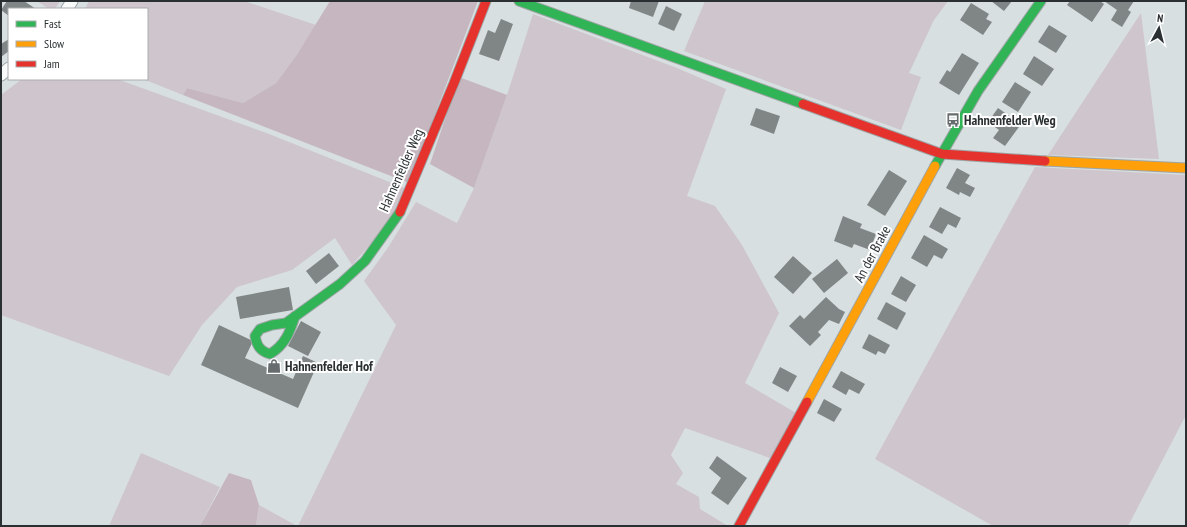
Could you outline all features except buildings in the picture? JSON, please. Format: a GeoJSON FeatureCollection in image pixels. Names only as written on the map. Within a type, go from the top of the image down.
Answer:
{"type":"FeatureCollection","features":[{"type":"Feature","properties":{"kind":"street","name":"Hahnenfelder Weg"},"geometry":{"type":"LineString","coordinates":[[295,316],[289,335],[279,349],[270,354],[262,352],[257,346],[255,336],[260,329],[286,323],[295,316],[340,284],[365,261],[398,216],[451,91],[486,1]]}},
{"type":"Feature","properties":{"kind":"street"},"geometry":{"type":"LineString","coordinates":[[519,1],[942,154],[1075,163],[1186,168]]}},
{"type":"Feature","properties":{"kind":"street","name":"An der Brake"},"geometry":{"type":"LineString","coordinates":[[738,526],[776,460],[942,154],[978,91],[1041,1]]}},
{"type":"Feature","properties":{"kind":"shaded area"},"geometry":{"type":"Polygon","coordinates":[[[37,1],[60,1],[56,8],[48,8],[37,1]]]}},
{"type":"Feature","properties":{"kind":"shaded area"},"geometry":{"type":"Polygon","coordinates":[[[89,1],[244,1],[316,25],[276,83],[243,103],[187,88],[183,95],[146,80],[148,80],[148,8],[86,8],[89,1]]]}},
{"type":"Feature","properties":{"kind":"shaded area"},"geometry":{"type":"Polygon","coordinates":[[[330,1],[478,1],[409,183],[183,95],[187,88],[243,103],[276,83],[298,53],[330,1]]]}},
{"type":"Feature","properties":{"kind":"shaded area"},"geometry":{"type":"Polygon","coordinates":[[[705,1],[948,1],[934,20],[909,73],[921,77],[901,130],[684,51],[705,1]]]}},
{"type":"Feature","properties":{"kind":"shaded area"},"geometry":{"type":"Polygon","coordinates":[[[1141,13],[1159,159],[1048,155],[1141,13]]]}},
{"type":"Feature","properties":{"kind":"shaded area"},"geometry":{"type":"Polygon","coordinates":[[[533,14],[677,68],[726,89],[687,196],[715,206],[742,245],[779,313],[745,383],[796,413],[773,459],[685,428],[671,455],[683,473],[676,484],[699,497],[700,509],[728,526],[298,526],[396,325],[364,281],[389,246],[416,202],[457,223],[474,188],[507,95],[533,14]]]}},
{"type":"Feature","properties":{"kind":"shaded area"},"geometry":{"type":"Polygon","coordinates":[[[459,77],[507,95],[474,188],[430,164],[459,77]]]}},
{"type":"Feature","properties":{"kind":"shaded area"},"geometry":{"type":"Polygon","coordinates":[[[21,80],[120,80],[269,134],[407,189],[384,229],[352,265],[335,238],[292,270],[237,287],[202,325],[169,376],[1,315],[1,95],[21,80]]]}},
{"type":"Feature","properties":{"kind":"shaded area"},"geometry":{"type":"Polygon","coordinates":[[[1035,167],[1186,175],[1186,415],[1128,526],[993,526],[875,459],[1035,167]]]}},
{"type":"Feature","properties":{"kind":"shaded area"},"geometry":{"type":"Polygon","coordinates":[[[141,453],[220,487],[200,526],[109,526],[141,453]]]}},
{"type":"Feature","properties":{"kind":"shaded area"},"geometry":{"type":"Polygon","coordinates":[[[229,473],[251,480],[259,505],[256,526],[200,526],[229,473]]]}},
{"type":"Feature","properties":{"kind":"shaded area"},"geometry":{"type":"Polygon","coordinates":[[[259,505],[297,526],[256,526],[259,505]]]}},
{"type":"Feature","properties":{"kind":"traffic: fast"},"geometry":{"type":"LineString","coordinates":[[519,1],[803,104]]}},
{"type":"Feature","properties":{"kind":"traffic: fast"},"geometry":{"type":"LineString","coordinates":[[935,166],[978,91],[1041,1]]}},
{"type":"Feature","properties":{"kind":"traffic: fast"},"geometry":{"type":"LineString","coordinates":[[295,316],[293,322],[291,327],[286,338],[280,347],[270,354],[260,348],[255,336],[260,329],[286,323],[340,284],[365,261],[400,212]]}},
{"type":"Feature","properties":{"kind":"traffic: slow"},"geometry":{"type":"LineString","coordinates":[[1045,161],[1186,168]]}},
{"type":"Feature","properties":{"kind":"traffic: slow"},"geometry":{"type":"LineString","coordinates":[[807,402],[935,166]]}},
{"type":"Feature","properties":{"kind":"traffic: jam"},"geometry":{"type":"LineString","coordinates":[[400,212],[454,83],[486,1]]}},
{"type":"Feature","properties":{"kind":"traffic: jam"},"geometry":{"type":"LineString","coordinates":[[803,104],[942,154],[1045,161]]}},
{"type":"Feature","properties":{"kind":"traffic: jam"},"geometry":{"type":"LineString","coordinates":[[739,526],[807,402]]}},
{"type":"Feature","properties":{"kind":"place","name":"Hahnenfelder Weg"},"geometry":{"type":"Point","coordinates":[953,120]}},
{"type":"Feature","properties":{"kind":"place","name":"Hahnenfelder Hof"},"geometry":{"type":"Point","coordinates":[274,366]}}]}
